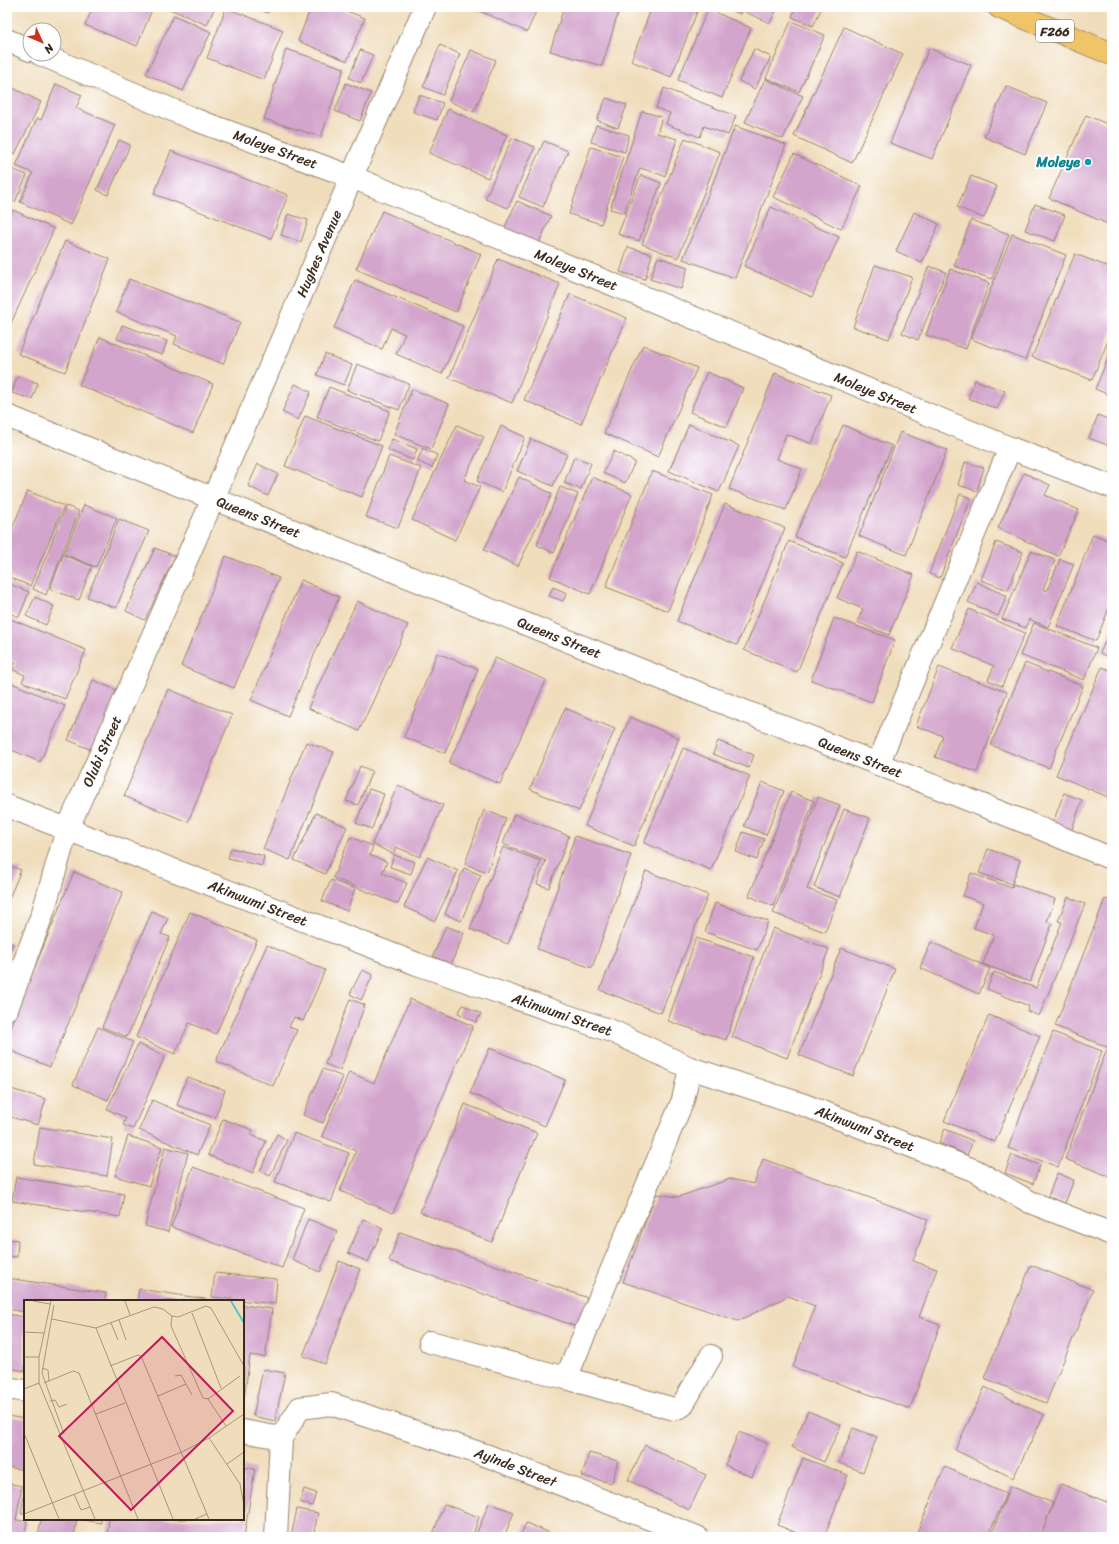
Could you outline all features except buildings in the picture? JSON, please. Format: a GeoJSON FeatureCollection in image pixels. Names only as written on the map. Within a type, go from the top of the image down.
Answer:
{"type":"FeatureCollection","features":[{"type":"Feature","properties":{"kind":"highway","name":"F266"},"geometry":{"type":"LineString","coordinates":[[999,7],[1112,54]]}},
{"type":"Feature","properties":{"kind":"street","name":"Hughes Avenue"},"geometry":{"type":"LineString","coordinates":[[214,499],[425,7]]}},
{"type":"Feature","properties":{"kind":"street"},"geometry":{"type":"LineString","coordinates":[[7,40],[22,47]]}},
{"type":"Feature","properties":{"kind":"street","name":"Moleye Street"},"geometry":{"type":"LineString","coordinates":[[59,62],[196,120],[352,177],[1010,448],[1112,486]]}},
{"type":"Feature","properties":{"kind":"street","name":"Queens Street"},"geometry":{"type":"LineString","coordinates":[[7,416],[1025,822],[1112,859]]}},
{"type":"Feature","properties":{"kind":"street"},"geometry":{"type":"LineString","coordinates":[[878,764],[1010,448]]}},
{"type":"Feature","properties":{"kind":"street","name":"Olubi Street"},"geometry":{"type":"LineString","coordinates":[[7,1009],[44,912],[67,830],[214,499]]}},
{"type":"Feature","properties":{"kind":"street","name":"Akinwumi Street"},"geometry":{"type":"LineString","coordinates":[[7,806],[417,964],[614,1032],[690,1068],[804,1105],[969,1169],[1030,1202],[1112,1234]]}},
{"type":"Feature","properties":{"kind":"street"},"geometry":{"type":"LineString","coordinates":[[566,1378],[683,1100],[690,1068]]}},
{"type":"Feature","properties":{"kind":"street"},"geometry":{"type":"LineString","coordinates":[[430,1342],[566,1378],[674,1409],[682,1406],[711,1356]]}},
{"type":"Feature","properties":{"kind":"street"},"geometry":{"type":"LineString","coordinates":[[7,1388],[24,1391]]}},
{"type":"Feature","properties":{"kind":"street","name":"Ayinde Street"},"geometry":{"type":"LineString","coordinates":[[281,1438],[300,1408],[331,1404],[488,1456],[697,1537]]}},
{"type":"Feature","properties":{"kind":"street"},"geometry":{"type":"LineString","coordinates":[[244,1431],[281,1438],[276,1537]]}},
{"type":"Feature","properties":{"kind":"place","name":"Moleye"},"geometry":{"type":"Point","coordinates":[1088,162]}}]}
